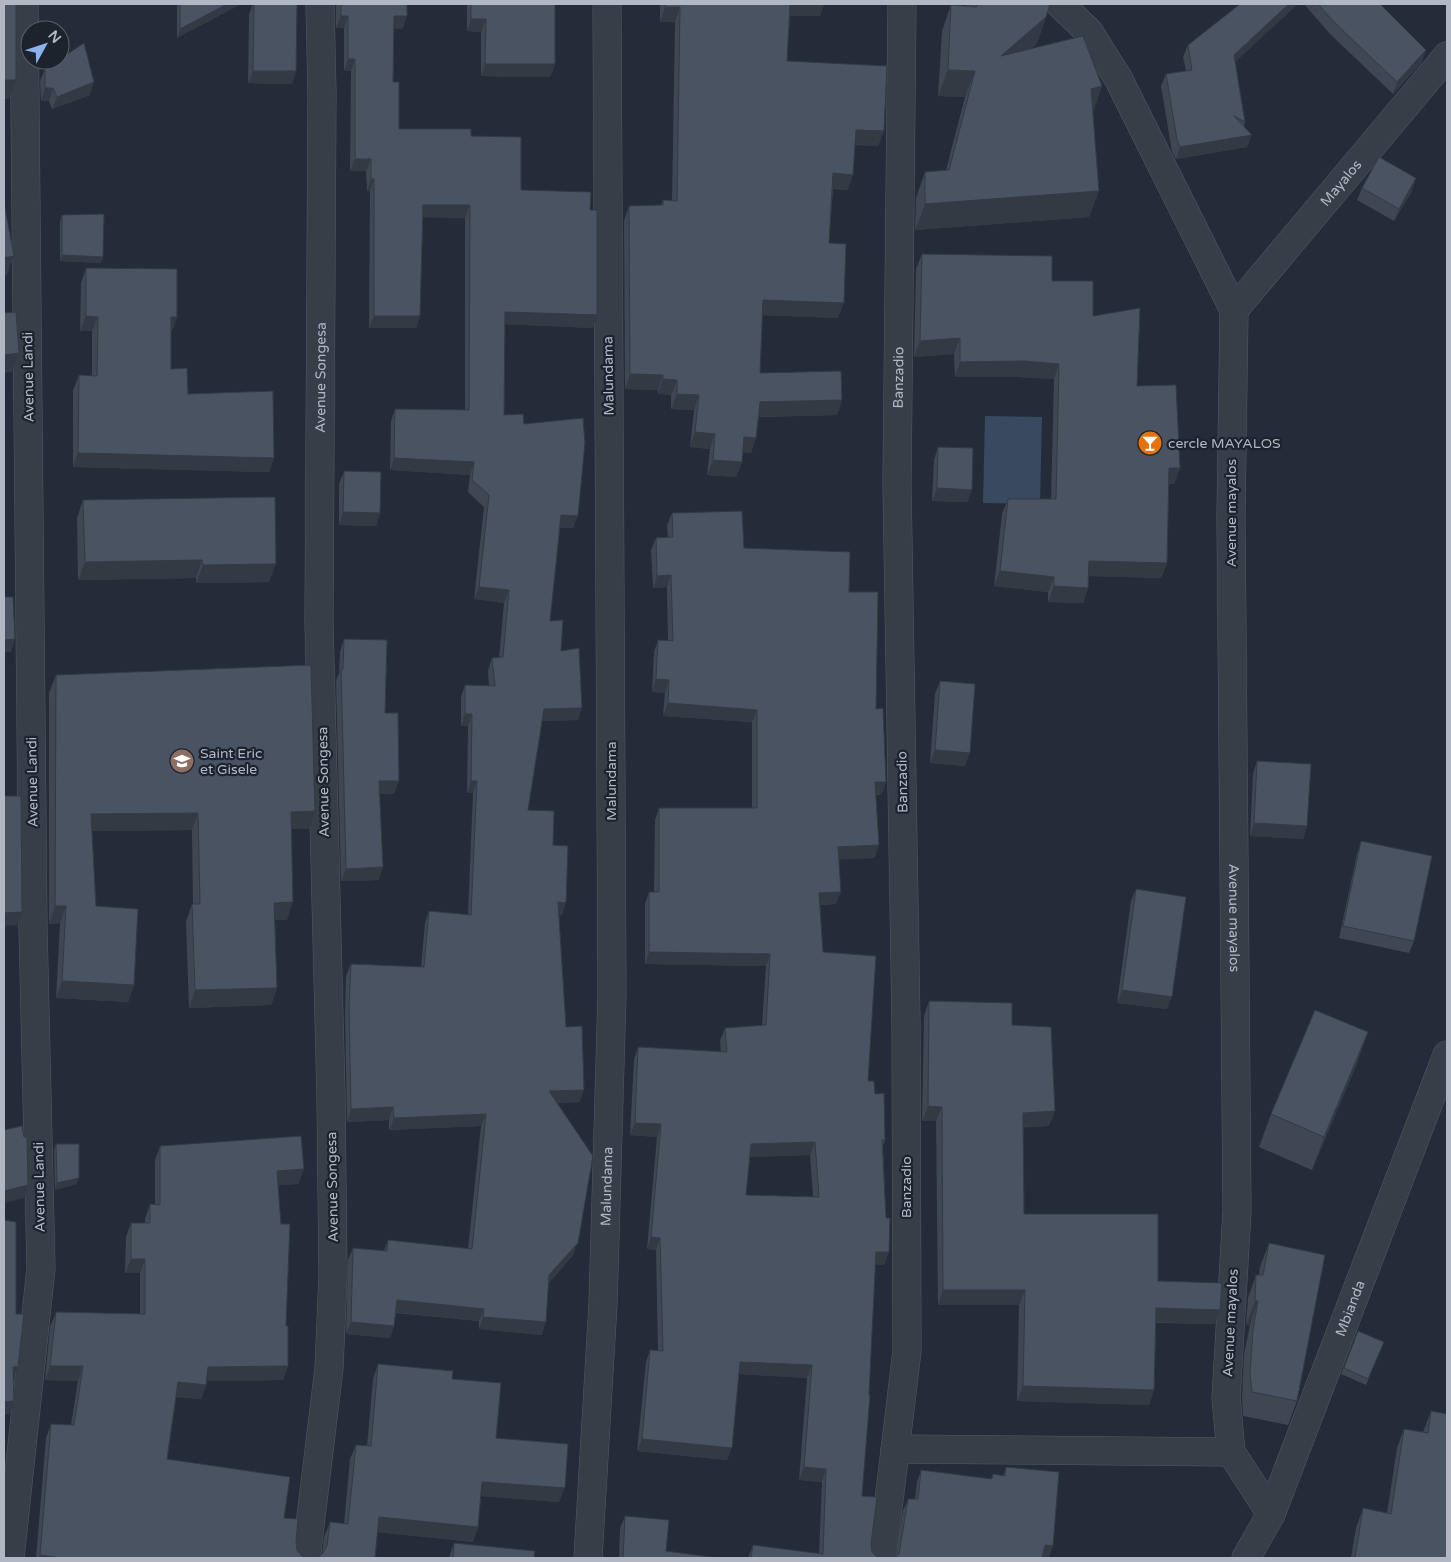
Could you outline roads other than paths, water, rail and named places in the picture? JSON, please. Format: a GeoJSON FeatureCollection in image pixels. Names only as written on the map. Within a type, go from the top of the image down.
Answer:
{"type":"FeatureCollection","features":[{"type":"Feature","properties":{"kind":"street","name":"Avenue Landi"},"geometry":{"type":"LineString","coordinates":[[10,1558],[41,1268],[33,927],[24,4]]}},
{"type":"Feature","properties":{"kind":"street","name":"Avenue Songesa"},"geometry":{"type":"LineString","coordinates":[[306,1558],[329,1368],[333,1275],[331,1098],[319,622],[322,114],[320,4]]}},
{"type":"Feature","properties":{"kind":"street","name":"Malundama"},"geometry":{"type":"LineString","coordinates":[[588,1558],[603,1304],[612,994],[607,4]]}},
{"type":"Feature","properties":{"kind":"street","name":"Banzadio"},"geometry":{"type":"LineString","coordinates":[[882,1558],[907,1352],[906,1024],[897,484],[902,4]]}},
{"type":"Feature","properties":{"kind":"street"},"geometry":{"type":"LineString","coordinates":[[1060,4],[1089,32],[1118,78],[1234,310]]}},
{"type":"Feature","properties":{"kind":"street","name":"Mayalos"},"geometry":{"type":"LineString","coordinates":[[1234,310],[1447,56]]}},
{"type":"Feature","properties":{"kind":"street","name":"Avenue mayalos"},"geometry":{"type":"LineString","coordinates":[[1234,310],[1231,518],[1237,1212],[1226,1398],[1231,1452],[1272,1514]]}},
{"type":"Feature","properties":{"kind":"street","name":"Mbianda"},"geometry":{"type":"LineString","coordinates":[[1246,1558],[1272,1514],[1447,1055]]}},
{"type":"Feature","properties":{"kind":"street"},"geometry":{"type":"LineString","coordinates":[[895,1449],[1231,1452]]}},
{"type":"Feature","properties":{"kind":"water"},"geometry":{"type":"Polygon","coordinates":[[[985,416],[1042,417],[1040,504],[983,503],[985,416]]]}},
{"type":"Feature","properties":{"kind":"place","name":"cercle MAYALOS"},"geometry":{"type":"Point","coordinates":[1150,443]}},
{"type":"Feature","properties":{"kind":"place","name":"Saint Eric et Gisele"},"geometry":{"type":"Point","coordinates":[182,761]}}]}
